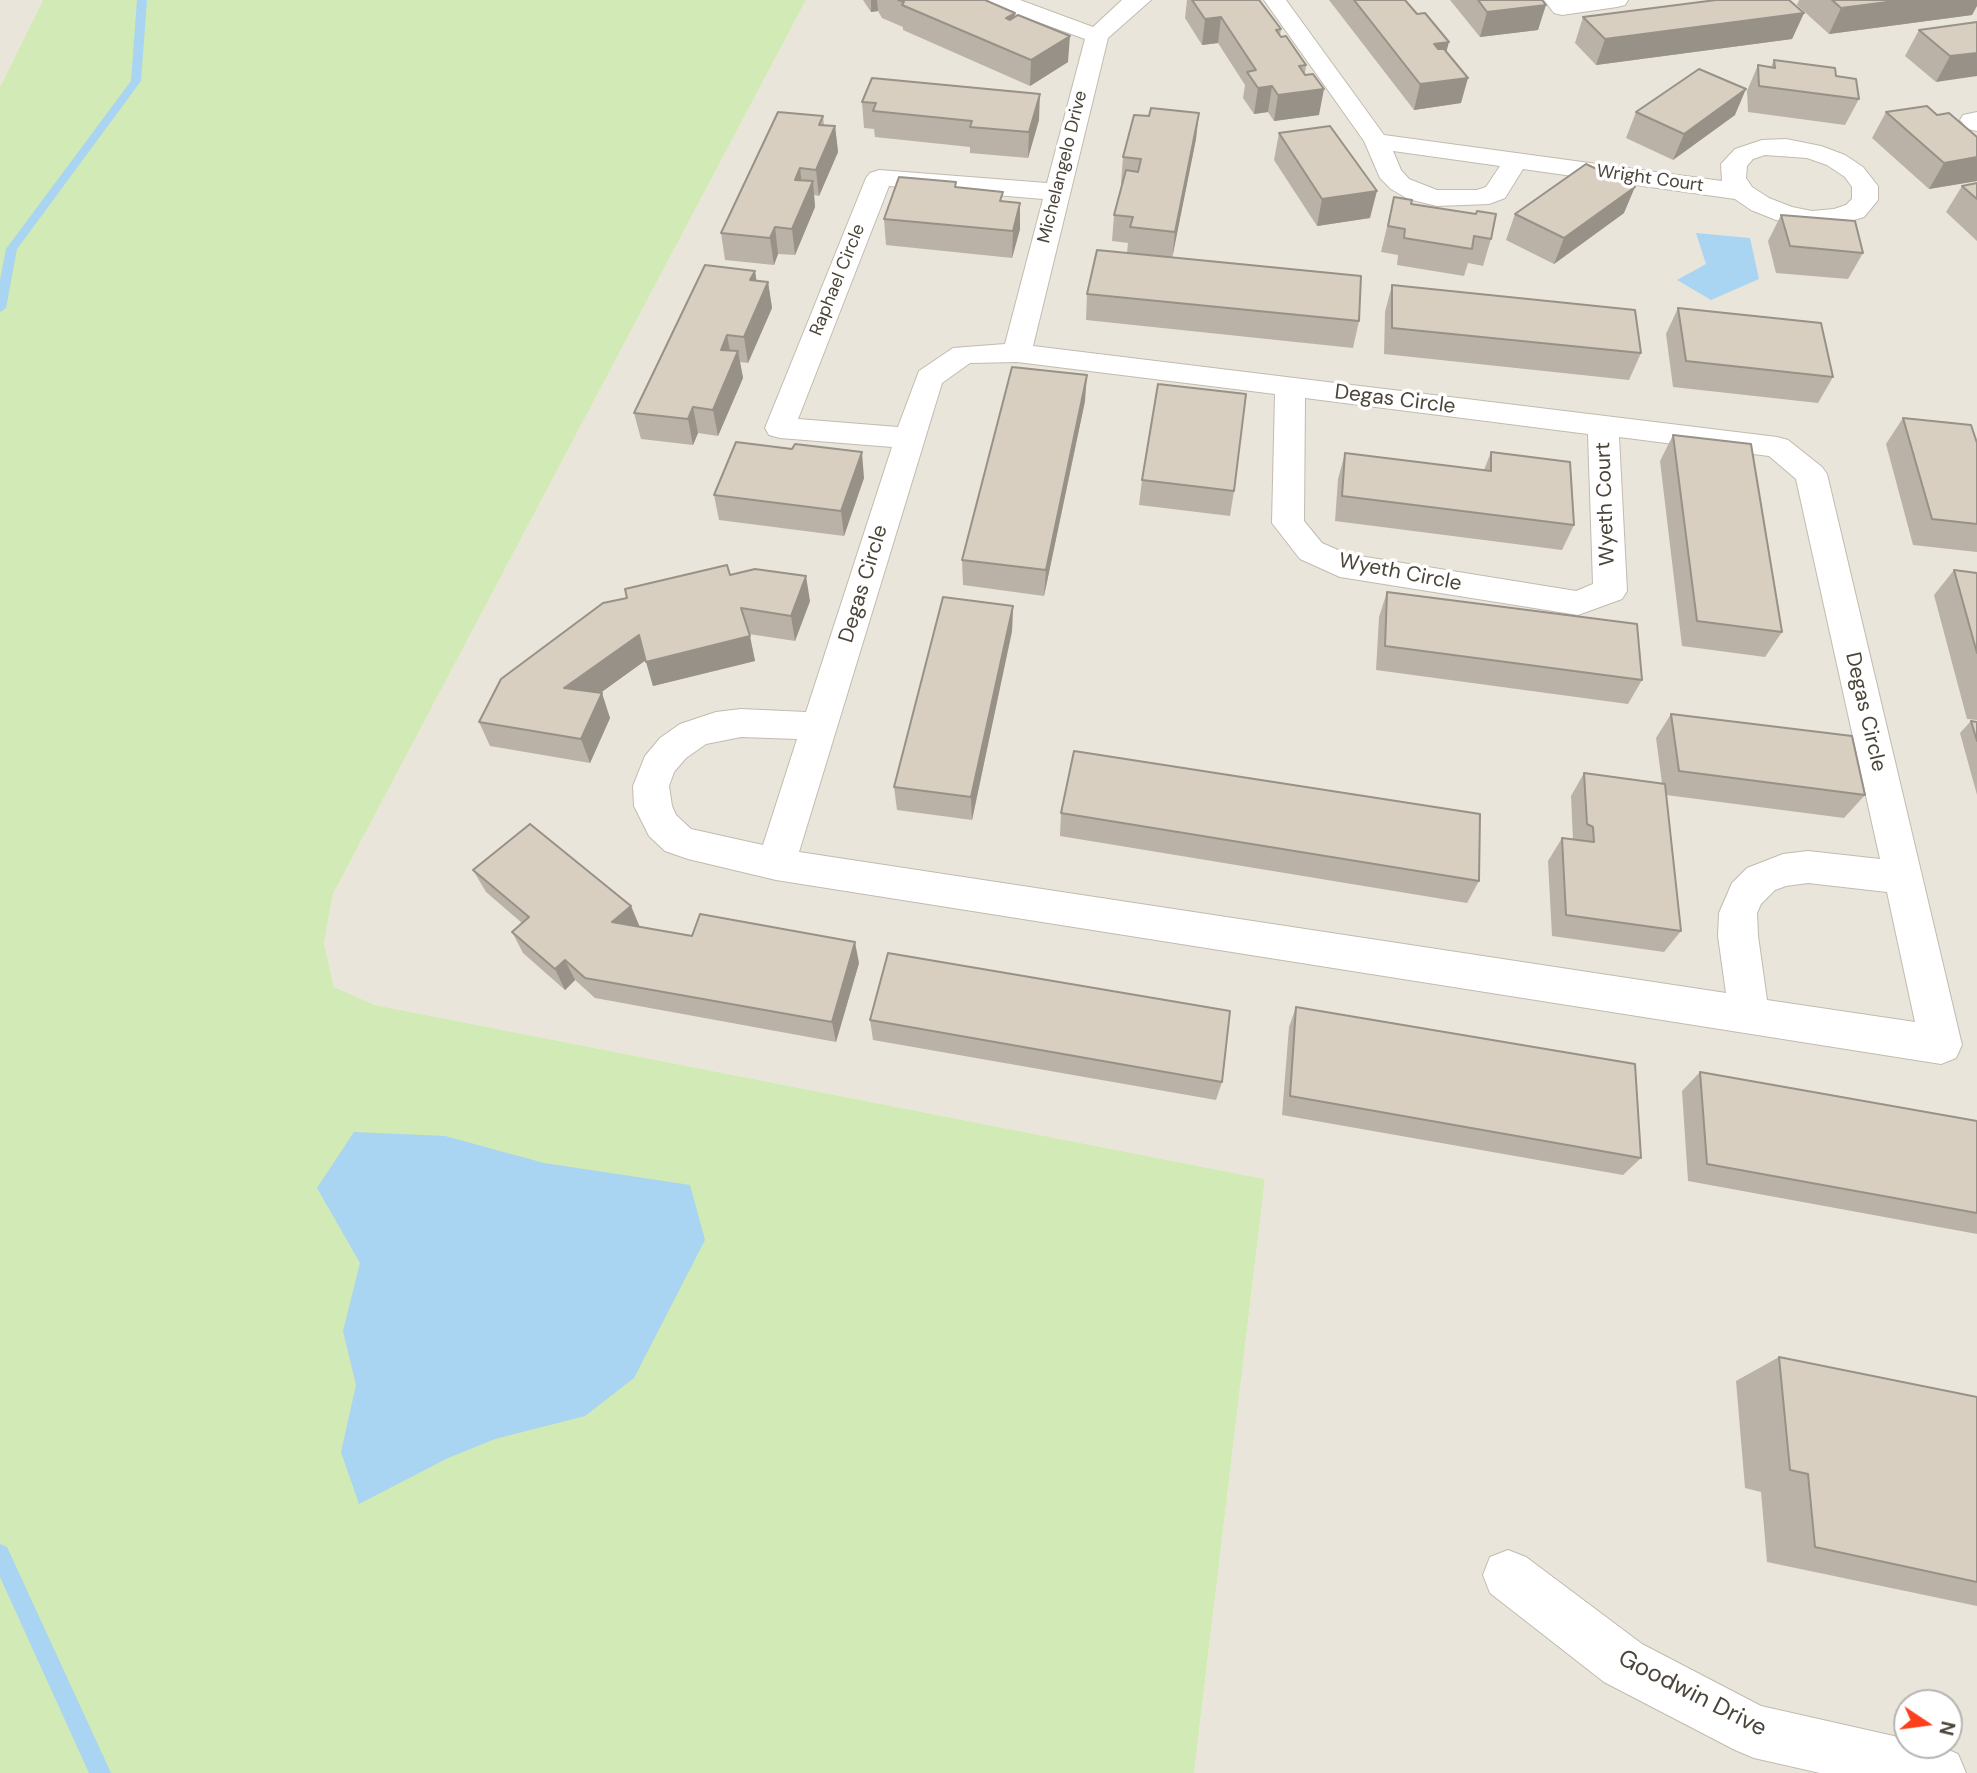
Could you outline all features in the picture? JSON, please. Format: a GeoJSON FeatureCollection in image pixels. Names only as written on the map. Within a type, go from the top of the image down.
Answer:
{"type":"FeatureCollection","features":[{"type":"Feature","properties":{"kind":"street"},"geometry":{"type":"LineString","coordinates":[[999,0],[1097,36],[1140,0]]}},
{"type":"Feature","properties":{"kind":"street"},"geometry":{"type":"LineString","coordinates":[[1275,0],[1376,141],[1389,173],[1400,184],[1417,193],[1437,198],[1479,198],[1496,192],[1517,160]]}},
{"type":"Feature","properties":{"kind":"street"},"geometry":{"type":"LineString","coordinates":[[1555,0],[1562,8],[1617,0]]}},
{"type":"Feature","properties":{"kind":"street","name":"Michelangelo Drive"},"geometry":{"type":"LineString","coordinates":[[1017,353],[1097,36]]}},
{"type":"Feature","properties":{"kind":"street"},"geometry":{"type":"LineString","coordinates":[[1977,119],[1972,120],[1977,124]]}},
{"type":"Feature","properties":{"kind":"street","name":"Wright Court"},"geometry":{"type":"LineString","coordinates":[[1376,141],[1742,192],[1760,204],[1785,214],[1812,219],[1837,217],[1855,211],[1865,200],[1865,186],[1854,172],[1836,160],[1812,151],[1786,147],[1762,148],[1744,154],[1734,164],[1733,178],[1742,192]]}},
{"type":"Feature","properties":{"kind":"street","name":"Raphael Circle"},"geometry":{"type":"LineString","coordinates":[[910,438],[780,428],[879,177],[1056,192]]}},
{"type":"Feature","properties":{"kind":"street","name":"Degas Circle"},"geometry":{"type":"LineString","coordinates":[[776,864],[929,378],[963,354],[1017,353],[1777,447],[1811,474],[1941,1045],[776,864],[701,848],[678,840],[662,825],[653,806],[651,786],[658,766],[673,748],[704,730],[741,723],[819,726]]}},
{"type":"Feature","properties":{"kind":"street","name":"Wyeth Circle"},"geometry":{"type":"LineString","coordinates":[[1290,387],[1288,523],[1311,551],[1340,565],[1578,603]]}},
{"type":"Feature","properties":{"kind":"street","name":"Wyeth Court"},"geometry":{"type":"LineString","coordinates":[[1578,603],[1610,591],[1603,425]]}},
{"type":"Feature","properties":{"kind":"street"},"geometry":{"type":"LineString","coordinates":[[1749,1015],[1738,936],[1738,914],[1746,894],[1761,879],[1783,870],[1808,867],[1903,878]]}},
{"type":"Feature","properties":{"kind":"street","name":"Goodwin Drive"},"geometry":{"type":"LineString","coordinates":[[1508,1575],[1623,1663],[1754,1731],[1939,1773]]}},
{"type":"Feature","properties":{"kind":"shaded area"},"geometry":{"type":"Polygon","coordinates":[[[0,0],[43,0],[0,87],[0,0]]]}},
{"type":"Feature","properties":{"kind":"shaded area"},"geometry":{"type":"Polygon","coordinates":[[[806,0],[1977,0],[1977,1773],[1194,1773],[1265,1179],[375,1005],[334,987],[324,943],[333,894],[806,0]]]}},
{"type":"Feature","properties":{"kind":"green space"},"geometry":{"type":"Polygon","coordinates":[[[43,0],[806,0],[333,894],[324,943],[334,987],[375,1005],[1265,1179],[1194,1773],[0,1773],[0,87],[43,0]]]}},
{"type":"Feature","properties":{"kind":"water"},"geometry":{"type":"Polygon","coordinates":[[[1696,233],[1750,238],[1759,279],[1711,300],[1677,280],[1706,264],[1696,233]]]}},
{"type":"Feature","properties":{"kind":"water"},"geometry":{"type":"Polygon","coordinates":[[[354,1132],[445,1136],[544,1163],[690,1185],[705,1240],[634,1378],[585,1416],[495,1439],[448,1458],[359,1504],[341,1452],[356,1385],[343,1331],[360,1263],[317,1188],[354,1132]]]}},
{"type":"Feature","properties":{"kind":"building"},"geometry":{"type":"Polygon","coordinates":[[[898,0],[985,0],[1015,13],[1006,18],[1010,20],[1018,15],[1070,36],[1031,60],[902,5],[904,2],[898,0]]]}},
{"type":"Feature","properties":{"kind":"building"},"geometry":{"type":"Polygon","coordinates":[[[1192,0],[1259,0],[1281,29],[1276,30],[1281,37],[1286,36],[1306,65],[1299,66],[1305,75],[1313,74],[1324,89],[1278,95],[1272,86],[1258,88],[1247,72],[1256,70],[1221,17],[1205,19],[1192,0]]]}},
{"type":"Feature","properties":{"kind":"building"},"geometry":{"type":"Polygon","coordinates":[[[1354,0],[1405,0],[1417,14],[1425,13],[1449,42],[1434,44],[1438,49],[1444,49],[1468,78],[1420,84],[1354,0]]]}},
{"type":"Feature","properties":{"kind":"building"},"geometry":{"type":"Polygon","coordinates":[[[1478,0],[1542,0],[1546,5],[1487,12],[1478,0]]]}},
{"type":"Feature","properties":{"kind":"building"},"geometry":{"type":"Polygon","coordinates":[[[1716,0],[1789,0],[1804,13],[1605,39],[1583,17],[1716,0]]]}},
{"type":"Feature","properties":{"kind":"building"},"geometry":{"type":"Polygon","coordinates":[[[1832,0],[1903,0],[1841,8],[1832,0]]]}},
{"type":"Feature","properties":{"kind":"building"},"geometry":{"type":"Polygon","coordinates":[[[1977,22],[1977,53],[1950,56],[1919,30],[1977,22]]]}},
{"type":"Feature","properties":{"kind":"building"},"geometry":{"type":"Polygon","coordinates":[[[1774,60],[1835,68],[1836,76],[1856,79],[1859,99],[1759,86],[1758,65],[1775,68],[1774,60]]]}},
{"type":"Feature","properties":{"kind":"building"},"geometry":{"type":"Polygon","coordinates":[[[1699,69],[1746,89],[1684,134],[1636,112],[1699,69]]]}},
{"type":"Feature","properties":{"kind":"building"},"geometry":{"type":"Polygon","coordinates":[[[872,78],[1040,94],[1029,132],[970,127],[972,121],[873,111],[876,103],[862,102],[872,78]]]}},
{"type":"Feature","properties":{"kind":"building"},"geometry":{"type":"Polygon","coordinates":[[[1927,106],[1937,115],[1949,113],[1977,137],[1977,157],[1944,163],[1886,112],[1927,106]]]}},
{"type":"Feature","properties":{"kind":"building"},"geometry":{"type":"Polygon","coordinates":[[[1151,108],[1199,113],[1175,232],[1130,227],[1133,217],[1114,215],[1126,170],[1138,172],[1141,159],[1123,157],[1134,115],[1149,116],[1151,108]]]}},
{"type":"Feature","properties":{"kind":"building"},"geometry":{"type":"Polygon","coordinates":[[[778,112],[823,116],[819,125],[835,126],[816,170],[800,168],[795,180],[813,181],[792,229],[775,227],[770,238],[721,233],[778,112]]]}},
{"type":"Feature","properties":{"kind":"building"},"geometry":{"type":"Polygon","coordinates":[[[1330,126],[1377,191],[1322,199],[1279,133],[1330,126]]]}},
{"type":"Feature","properties":{"kind":"building"},"geometry":{"type":"Polygon","coordinates":[[[1586,164],[1635,187],[1564,238],[1515,214],[1586,164]]]}},
{"type":"Feature","properties":{"kind":"building"},"geometry":{"type":"Polygon","coordinates":[[[899,177],[956,182],[955,187],[1003,192],[1000,201],[1020,203],[1013,231],[884,219],[899,177]]]}},
{"type":"Feature","properties":{"kind":"building"},"geometry":{"type":"Polygon","coordinates":[[[1977,183],[1977,199],[1962,186],[1977,183]]]}},
{"type":"Feature","properties":{"kind":"building"},"geometry":{"type":"Polygon","coordinates":[[[1394,197],[1412,200],[1411,204],[1476,214],[1477,211],[1496,214],[1491,239],[1474,236],[1472,249],[1404,238],[1405,229],[1388,226],[1394,197]]]}},
{"type":"Feature","properties":{"kind":"building"},"geometry":{"type":"Polygon","coordinates":[[[1781,215],[1855,221],[1863,253],[1790,246],[1781,215]]]}},
{"type":"Feature","properties":{"kind":"building"},"geometry":{"type":"Polygon","coordinates":[[[1097,250],[1361,276],[1359,321],[1087,294],[1097,250]]]}},
{"type":"Feature","properties":{"kind":"building"},"geometry":{"type":"Polygon","coordinates":[[[705,265],[755,271],[750,280],[768,282],[744,337],[727,335],[721,350],[738,351],[713,410],[693,407],[688,419],[634,413],[705,265]]]}},
{"type":"Feature","properties":{"kind":"building"},"geometry":{"type":"Polygon","coordinates":[[[1392,285],[1635,310],[1641,353],[1392,328],[1392,285]]]}},
{"type":"Feature","properties":{"kind":"building"},"geometry":{"type":"Polygon","coordinates":[[[1678,308],[1821,323],[1833,377],[1686,361],[1678,308]]]}},
{"type":"Feature","properties":{"kind":"building"},"geometry":{"type":"Polygon","coordinates":[[[1012,367],[1087,375],[1046,570],[962,560],[1012,367]]]}},
{"type":"Feature","properties":{"kind":"building"},"geometry":{"type":"Polygon","coordinates":[[[1158,384],[1246,394],[1234,491],[1142,480],[1158,384]]]}},
{"type":"Feature","properties":{"kind":"building"},"geometry":{"type":"Polygon","coordinates":[[[1903,418],[1971,425],[1977,443],[1977,524],[1932,519],[1903,418]]]}},
{"type":"Feature","properties":{"kind":"building"},"geometry":{"type":"Polygon","coordinates":[[[1673,435],[1751,444],[1782,632],[1697,621],[1673,435]]]}},
{"type":"Feature","properties":{"kind":"building"},"geometry":{"type":"Polygon","coordinates":[[[736,442],[792,449],[795,444],[862,452],[841,511],[714,495],[736,442]]]}},
{"type":"Feature","properties":{"kind":"building"},"geometry":{"type":"Polygon","coordinates":[[[1491,452],[1570,462],[1574,525],[1342,496],[1345,453],[1491,471],[1491,452]]]}},
{"type":"Feature","properties":{"kind":"building"},"geometry":{"type":"Polygon","coordinates":[[[727,565],[730,575],[755,569],[806,576],[791,616],[741,608],[750,636],[646,662],[639,635],[564,688],[602,693],[581,739],[479,722],[501,679],[603,603],[627,598],[625,589],[727,565]]]}},
{"type":"Feature","properties":{"kind":"building"},"geometry":{"type":"Polygon","coordinates":[[[1954,570],[1977,573],[1977,653],[1954,570]]]}},
{"type":"Feature","properties":{"kind":"building"},"geometry":{"type":"Polygon","coordinates":[[[1387,592],[1637,624],[1642,680],[1385,646],[1387,592]]]}},
{"type":"Feature","properties":{"kind":"building"},"geometry":{"type":"Polygon","coordinates":[[[943,597],[1013,606],[971,797],[894,787],[943,597]]]}},
{"type":"Feature","properties":{"kind":"building"},"geometry":{"type":"Polygon","coordinates":[[[1671,714],[1852,736],[1865,795],[1679,771],[1671,714]]]}},
{"type":"Feature","properties":{"kind":"building"},"geometry":{"type":"Polygon","coordinates":[[[1971,721],[1977,722],[1977,741],[1971,721]]]}},
{"type":"Feature","properties":{"kind":"building"},"geometry":{"type":"Polygon","coordinates":[[[1074,751],[1480,814],[1479,881],[1061,813],[1074,751]]]}},
{"type":"Feature","properties":{"kind":"building"},"geometry":{"type":"Polygon","coordinates":[[[1584,773],[1665,784],[1681,931],[1566,915],[1562,838],[1594,842],[1593,827],[1587,824],[1584,773]]]}},
{"type":"Feature","properties":{"kind":"building"},"geometry":{"type":"Polygon","coordinates":[[[530,824],[631,906],[612,922],[692,936],[700,914],[855,942],[832,1022],[585,978],[565,960],[555,969],[512,932],[529,917],[473,870],[530,824]]]}},
{"type":"Feature","properties":{"kind":"building"},"geometry":{"type":"Polygon","coordinates":[[[888,953],[1230,1011],[1222,1082],[870,1020],[888,953]]]}},
{"type":"Feature","properties":{"kind":"building"},"geometry":{"type":"Polygon","coordinates":[[[1296,1007],[1635,1064],[1641,1158],[1290,1096],[1296,1007]]]}},
{"type":"Feature","properties":{"kind":"building"},"geometry":{"type":"Polygon","coordinates":[[[1700,1072],[1977,1121],[1977,1213],[1707,1164],[1700,1072]]]}},
{"type":"Feature","properties":{"kind":"building"},"geometry":{"type":"Polygon","coordinates":[[[1779,1357],[1977,1397],[1977,1582],[1815,1547],[1808,1474],[1790,1470],[1779,1357]]]}},
{"type":"Feature","properties":{"kind":"waterway"},"geometry":{"type":"LineString","coordinates":[[0,308],[12,249],[136,81],[142,0]]}},
{"type":"Feature","properties":{"kind":"waterway"},"geometry":{"type":"LineString","coordinates":[[0,1554],[100,1773]]}}]}
